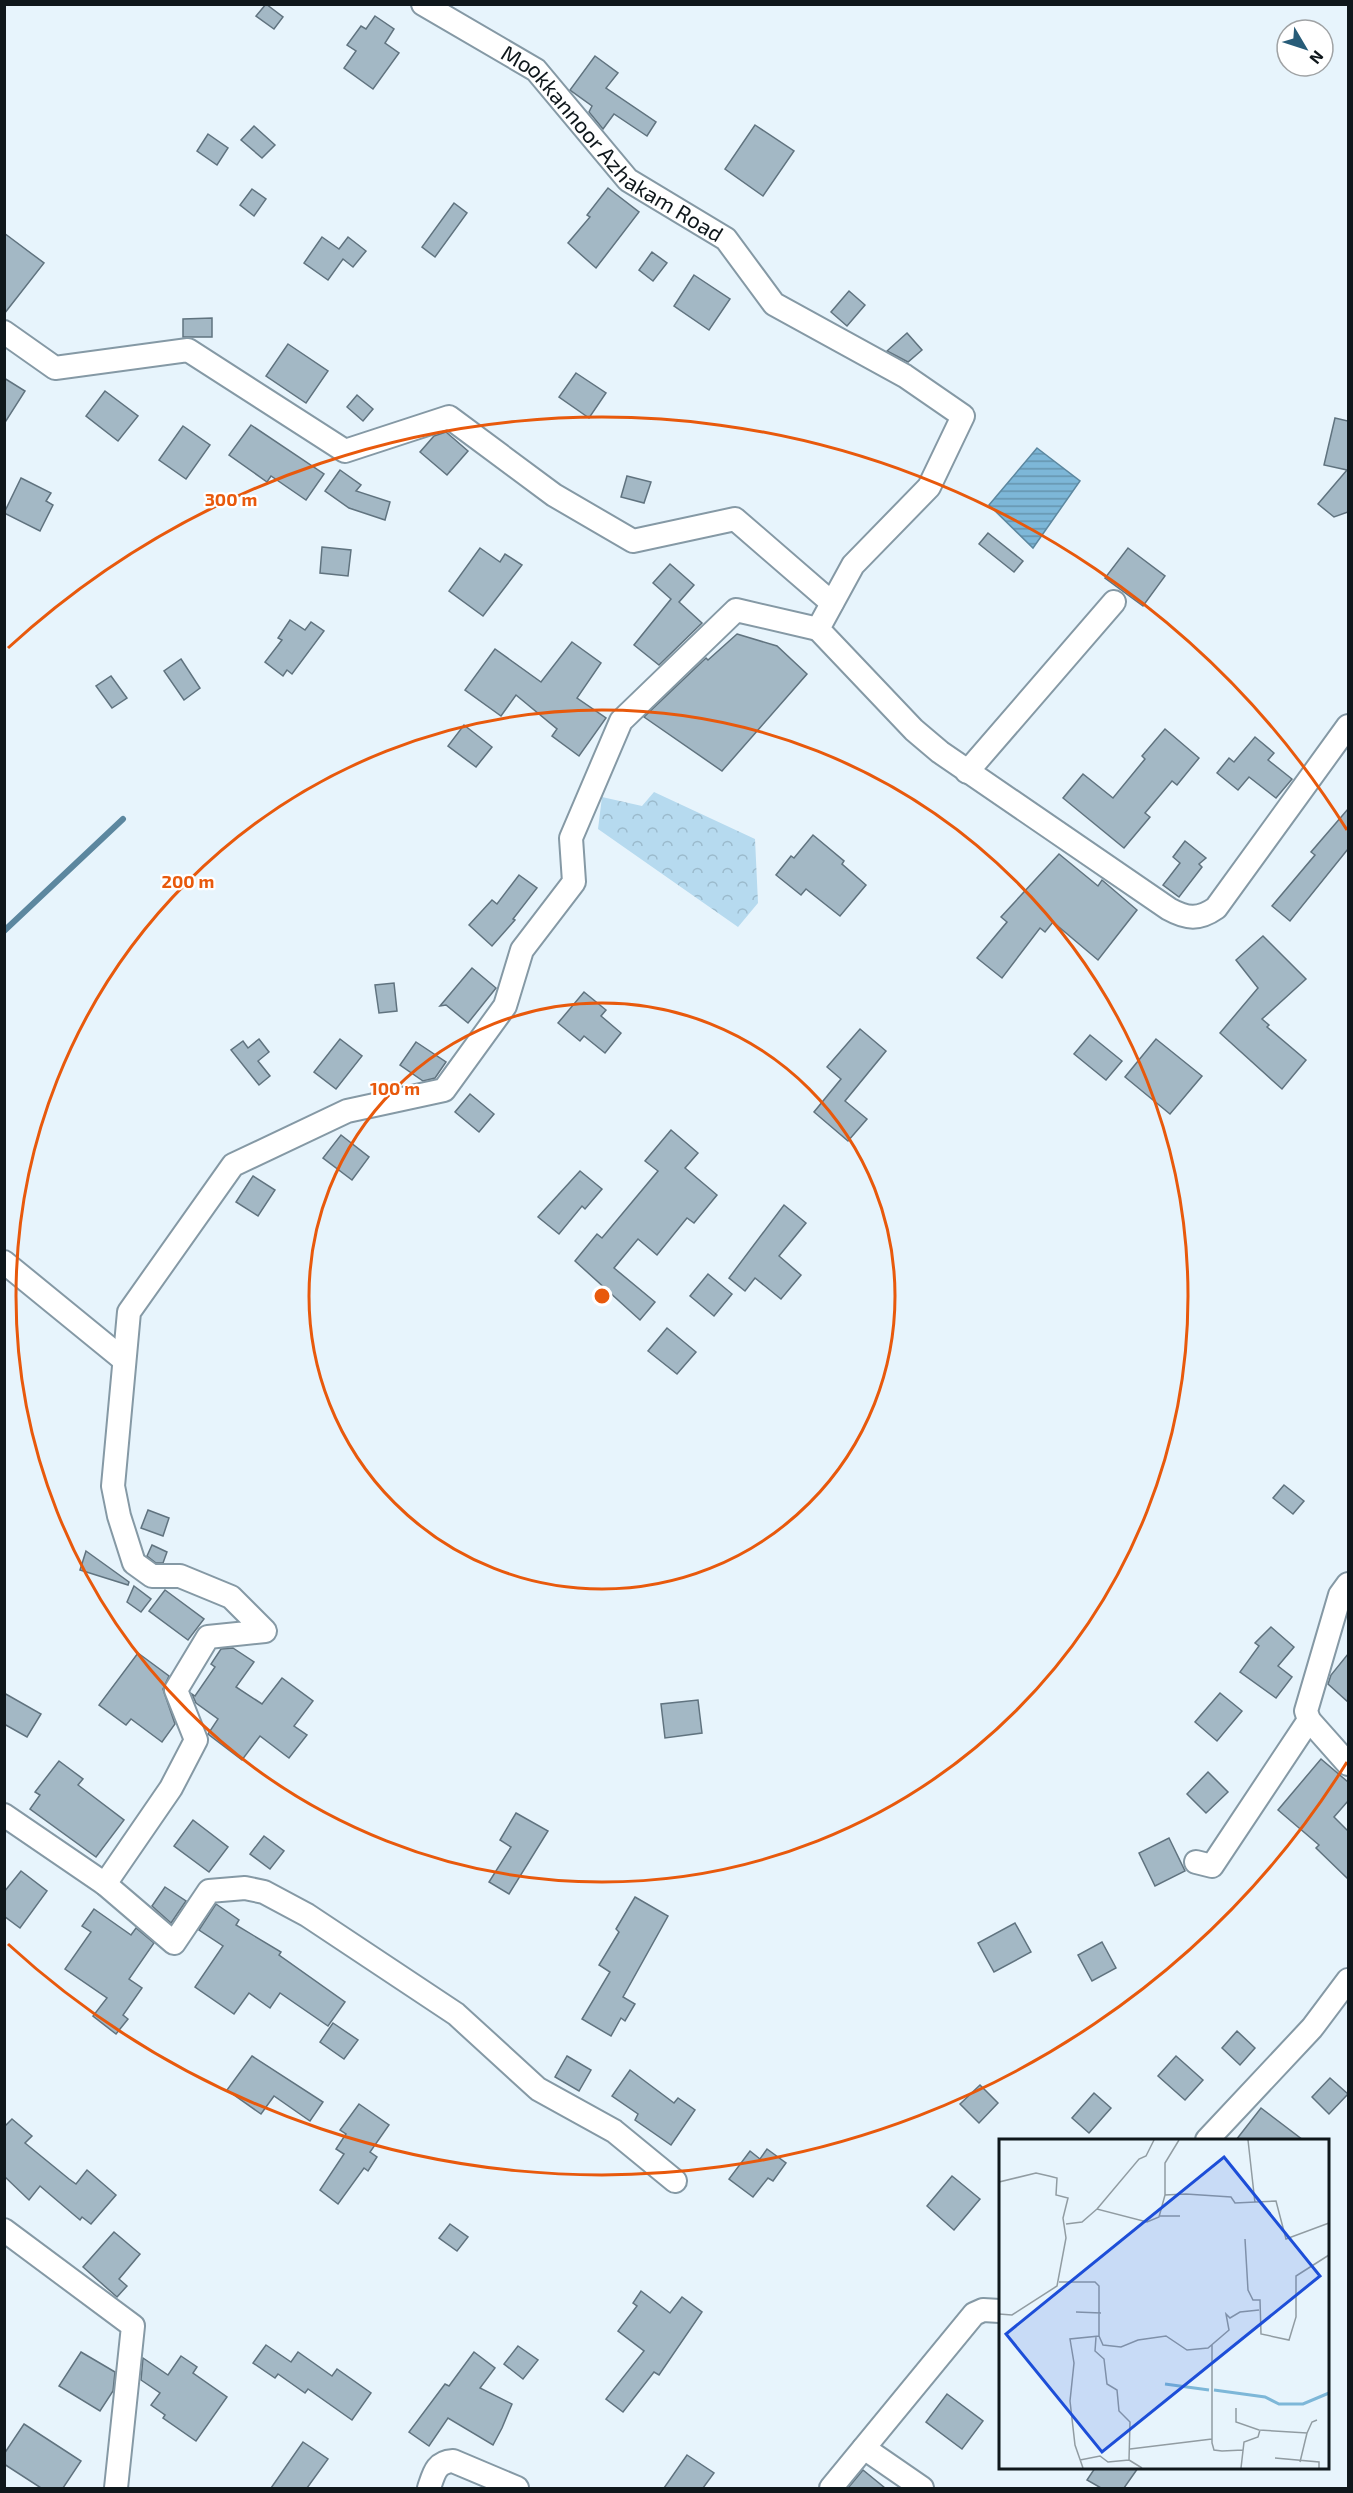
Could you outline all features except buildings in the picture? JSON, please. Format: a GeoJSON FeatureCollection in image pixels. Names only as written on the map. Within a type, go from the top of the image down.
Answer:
{"type":"FeatureCollection","features":[{"type":"Feature","properties":{"kind":"street","name":"Mookkannoor Azhakam Road"},"geometry":{"type":"LineString","coordinates":[[423,4],[536,70],[628,180],[726,238],[774,304],[905,376],[963,416],[929,487],[853,565],[818,629]]}},
{"type":"Feature","properties":{"kind":"street"},"geometry":{"type":"LineString","coordinates":[[4,332],[55,368],[188,350],[345,451],[448,417],[554,495],[633,541],[735,519],[832,603]]}},
{"type":"Feature","properties":{"kind":"street"},"geometry":{"type":"LineString","coordinates":[[967,772],[1114,602]]}},
{"type":"Feature","properties":{"kind":"street"},"geometry":{"type":"LineString","coordinates":[[105,1884],[171,1788],[196,1740],[176,1690],[208,1637],[265,1631],[231,1597],[180,1576],[152,1576],[135,1563],[119,1516],[113,1486],[129,1312],[233,1165],[347,1111],[444,1090],[505,1006],[522,950],[574,882],[571,838],[621,721],[736,610],[818,629],[914,730],[967,772],[1169,909],[1191,918],[1205,915],[1216,908],[1348,726]]}},
{"type":"Feature","properties":{"kind":"street"},"geometry":{"type":"LineString","coordinates":[[4,1262],[124,1360]]}},
{"type":"Feature","properties":{"kind":"street"},"geometry":{"type":"LineString","coordinates":[[1348,1584],[1340,1595],[1306,1711],[1309,1720],[1348,1764]]}},
{"type":"Feature","properties":{"kind":"street"},"geometry":{"type":"LineString","coordinates":[[1196,1862],[1212,1866],[1309,1720]]}},
{"type":"Feature","properties":{"kind":"street"},"geometry":{"type":"LineString","coordinates":[[4,1815],[105,1884],[174,1943],[209,1891],[245,1888],[264,1892],[307,1915],[456,2014],[538,2089],[614,2131],[675,2181]]}},
{"type":"Feature","properties":{"kind":"street"},"geometry":{"type":"LineString","coordinates":[[1208,2139],[1312,2028],[1348,1980]]}},
{"type":"Feature","properties":{"kind":"street"},"geometry":{"type":"LineString","coordinates":[[4,2230],[133,2326],[116,2488]]}},
{"type":"Feature","properties":{"kind":"street"},"geometry":{"type":"LineString","coordinates":[[831,2488],[974,2314],[983,2310],[999,2312]]}},
{"type":"Feature","properties":{"kind":"street"},"geometry":{"type":"LineString","coordinates":[[864,2448],[922,2488]]}},
{"type":"Feature","properties":{"kind":"street"},"geometry":{"type":"LineString","coordinates":[[429,2488],[435,2469],[443,2462],[453,2461],[517,2488]]}},
{"type":"Feature","properties":{"kind":"green space"},"geometry":{"type":"Polygon","coordinates":[[[654,792],[755,839],[758,903],[738,927],[598,829],[602,797],[642,806],[654,792]]]}},
{"type":"Feature","properties":{"kind":"shaded area"},"geometry":{"type":"Polygon","coordinates":[[[1037,448],[1080,481],[1033,548],[989,505],[1037,448]]]}},
{"type":"Feature","properties":{"kind":"waterway"},"geometry":{"type":"LineString","coordinates":[[4,931],[123,819]]}}]}
